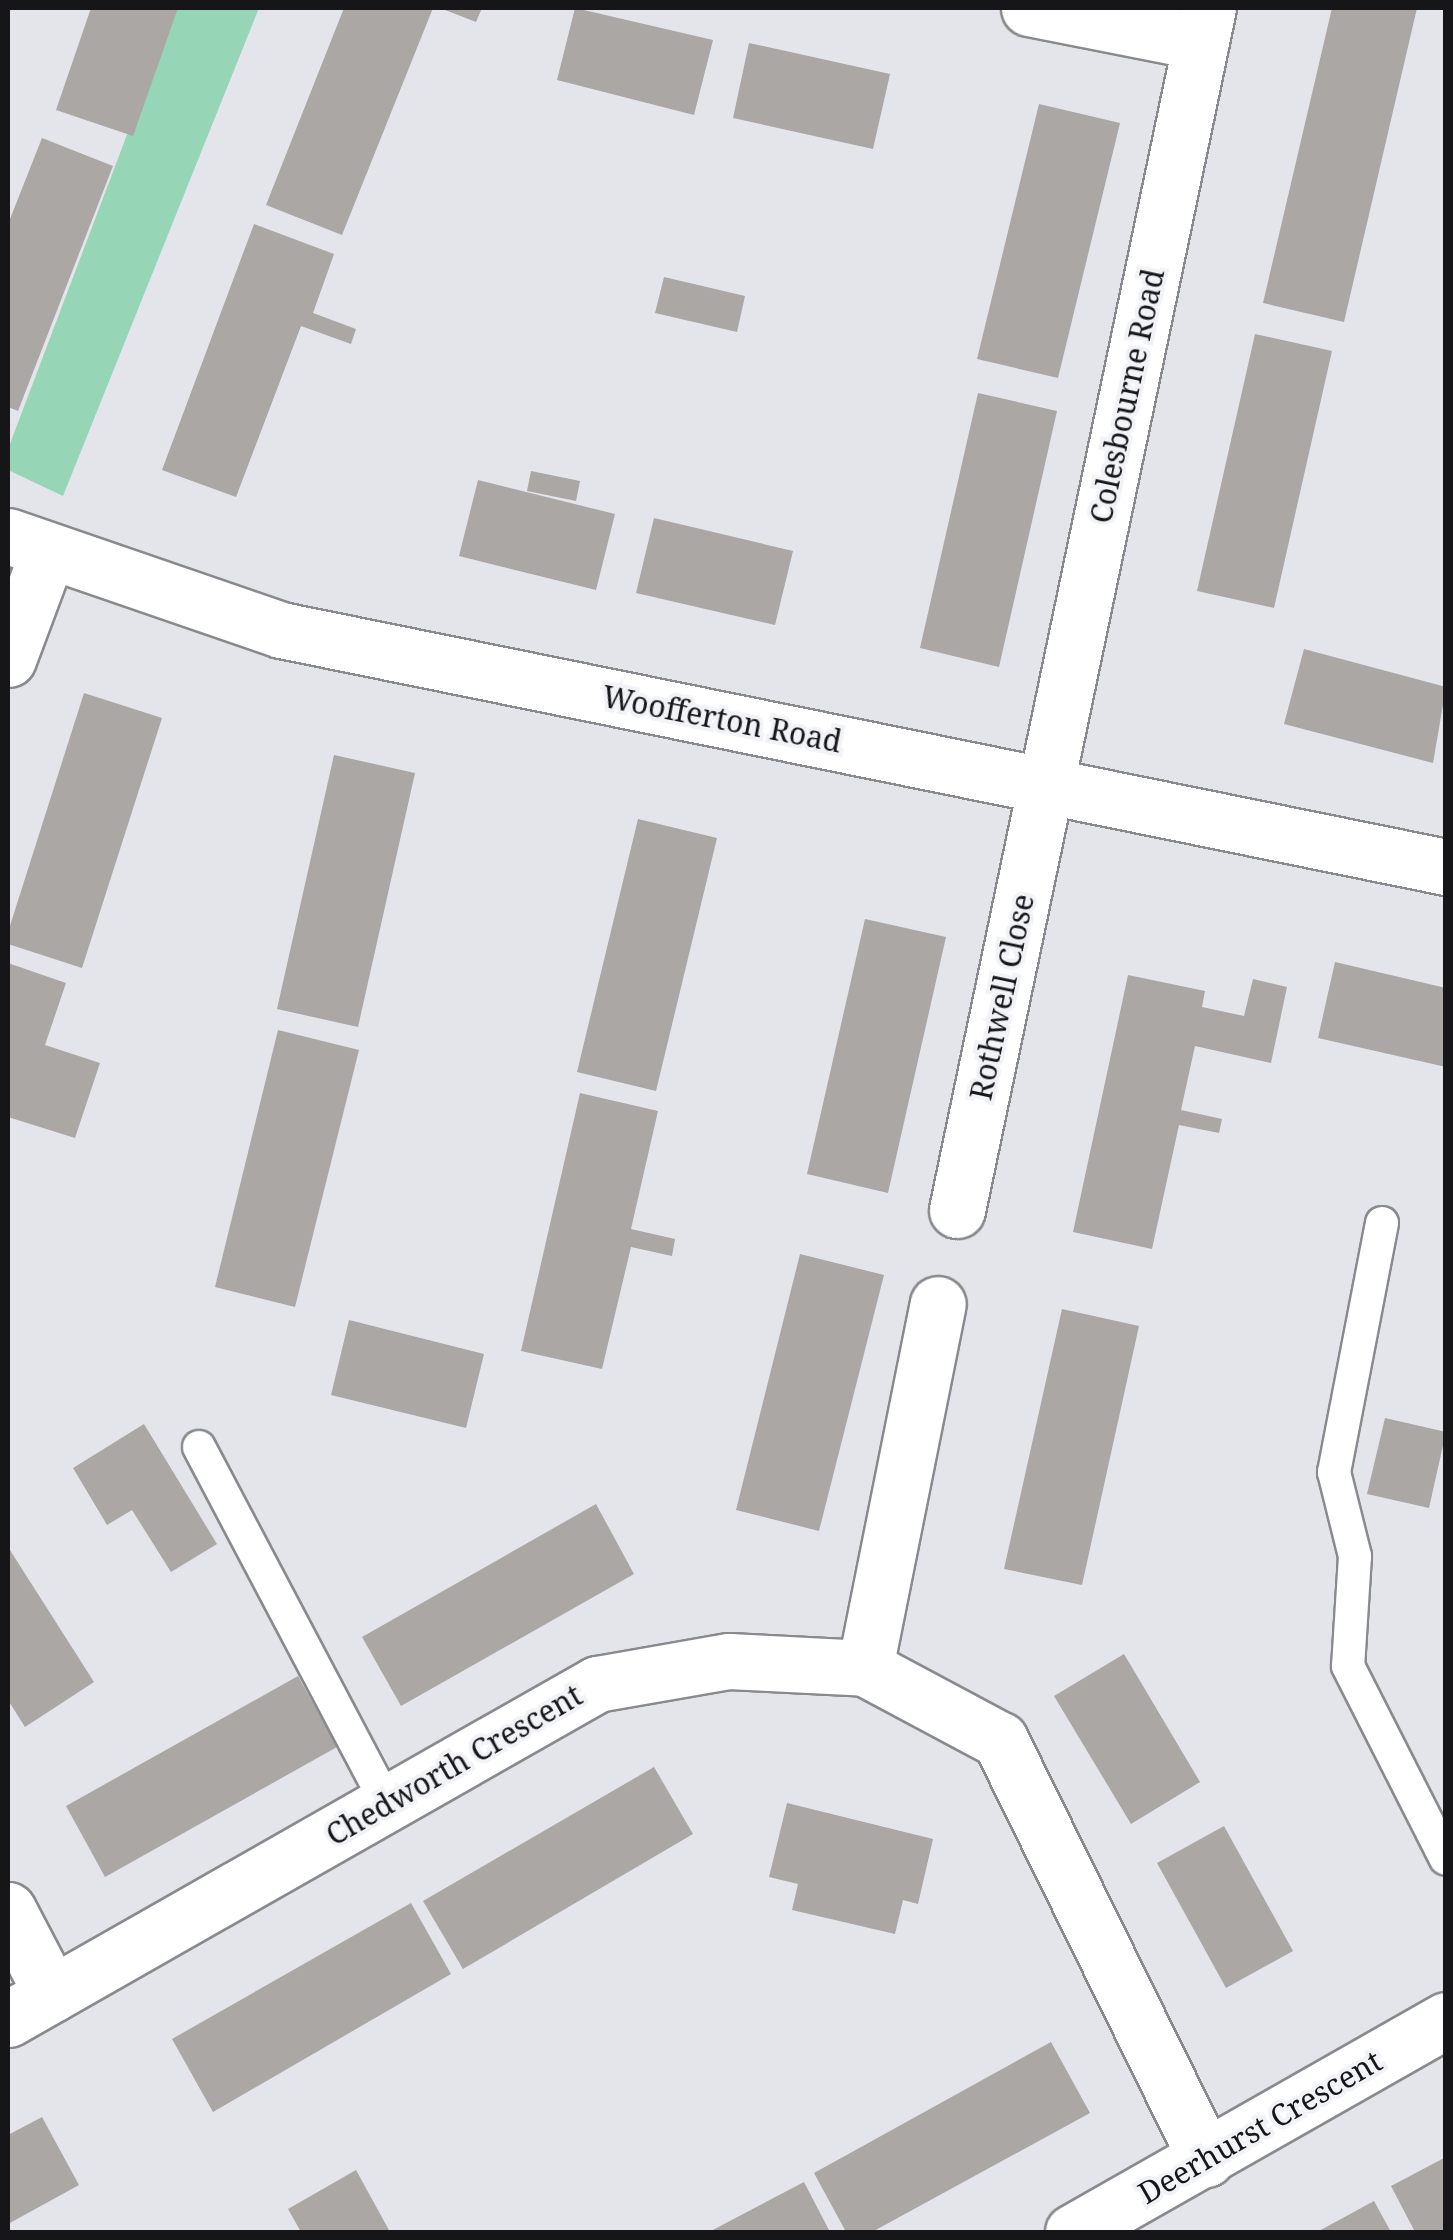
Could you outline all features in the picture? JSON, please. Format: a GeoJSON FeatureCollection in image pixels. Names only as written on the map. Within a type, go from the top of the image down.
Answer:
{"type":"FeatureCollection","features":[{"type":"Feature","properties":{"kind":"street"},"geometry":{"type":"LineString","coordinates":[[1029,8],[1205,25]]}},
{"type":"Feature","properties":{"kind":"street","name":"Colesbourne Road"},"geometry":{"type":"LineString","coordinates":[[1046,784],[1205,25]]}},
{"type":"Feature","properties":{"kind":"street"},"geometry":{"type":"LineString","coordinates":[[8,659],[28,544]]}},
{"type":"Feature","properties":{"kind":"street","name":"Woofferton Road"},"geometry":{"type":"LineString","coordinates":[[28,544],[281,630],[1446,867]]}},
{"type":"Feature","properties":{"kind":"street","name":"Rothwell Close"},"geometry":{"type":"LineString","coordinates":[[957,1210],[1046,784]]}},
{"type":"Feature","properties":{"kind":"street"},"geometry":{"type":"LineString","coordinates":[[864,1668],[938,1304]]}},
{"type":"Feature","properties":{"kind":"street","name":"Chedworth Crescent"},"geometry":{"type":"LineString","coordinates":[[30,2006],[597,1684],[729,1661],[864,1668],[1000,1740],[1206,2158]]}},
{"type":"Feature","properties":{"kind":"street"},"geometry":{"type":"LineString","coordinates":[[8,1910],[30,2006]]}},
{"type":"Feature","properties":{"kind":"street","name":"Deerhurst Crescent"},"geometry":{"type":"LineString","coordinates":[[1073,2232],[1446,2020]]}},
{"type":"Feature","properties":{"kind":"lane"},"geometry":{"type":"LineString","coordinates":[[1382,1223],[1334,1472],[1355,1556],[1348,1666],[1446,1859]]}},
{"type":"Feature","properties":{"kind":"lane"},"geometry":{"type":"LineString","coordinates":[[199,1447],[387,1803]]}},
{"type":"Feature","properties":{"kind":"green space"},"geometry":{"type":"Polygon","coordinates":[[[175,8],[259,8],[63,496],[8,470],[8,449],[175,8]]]}},
{"type":"Feature","properties":{"kind":"building"},"geometry":{"type":"Polygon","coordinates":[[[91,8],[178,8],[133,136],[56,110],[91,8]]]}},
{"type":"Feature","properties":{"kind":"building"},"geometry":{"type":"Polygon","coordinates":[[[344,8],[433,8],[342,235],[266,205],[344,8]]]}},
{"type":"Feature","properties":{"kind":"building"},"geometry":{"type":"Polygon","coordinates":[[[440,8],[482,8],[476,22],[440,8]]]}},
{"type":"Feature","properties":{"kind":"building"},"geometry":{"type":"Polygon","coordinates":[[[575,8],[713,40],[694,115],[557,80],[575,8]]]}},
{"type":"Feature","properties":{"kind":"building"},"geometry":{"type":"Polygon","coordinates":[[[1332,8],[1417,8],[1344,322],[1263,303],[1332,8]]]}},
{"type":"Feature","properties":{"kind":"building"},"geometry":{"type":"Polygon","coordinates":[[[749,43],[890,74],[873,149],[733,118],[749,43]]]}},
{"type":"Feature","properties":{"kind":"building"},"geometry":{"type":"Polygon","coordinates":[[[1039,104],[1120,123],[1058,378],[977,359],[1039,104]]]}},
{"type":"Feature","properties":{"kind":"building"},"geometry":{"type":"Polygon","coordinates":[[[42,138],[113,166],[18,411],[8,407],[8,224],[42,138]]]}},
{"type":"Feature","properties":{"kind":"building"},"geometry":{"type":"Polygon","coordinates":[[[254,224],[334,254],[313,313],[356,329],[351,344],[301,326],[236,497],[162,470],[254,224]]]}},
{"type":"Feature","properties":{"kind":"building"},"geometry":{"type":"Polygon","coordinates":[[[664,277],[745,296],[737,332],[655,313],[664,277]]]}},
{"type":"Feature","properties":{"kind":"building"},"geometry":{"type":"Polygon","coordinates":[[[1255,334],[1332,351],[1274,608],[1197,591],[1255,334]]]}},
{"type":"Feature","properties":{"kind":"building"},"geometry":{"type":"Polygon","coordinates":[[[978,393],[1057,411],[999,667],[920,648],[978,393]]]}},
{"type":"Feature","properties":{"kind":"building"},"geometry":{"type":"Polygon","coordinates":[[[531,471],[580,481],[576,501],[527,491],[531,471]]]}},
{"type":"Feature","properties":{"kind":"building"},"geometry":{"type":"Polygon","coordinates":[[[478,480],[615,514],[596,590],[459,556],[478,480]]]}},
{"type":"Feature","properties":{"kind":"building"},"geometry":{"type":"Polygon","coordinates":[[[654,518],[793,551],[775,625],[636,593],[654,518]]]}},
{"type":"Feature","properties":{"kind":"building"},"geometry":{"type":"Polygon","coordinates":[[[1304,649],[1446,687],[1433,763],[1284,724],[1304,649]]]}},
{"type":"Feature","properties":{"kind":"building"},"geometry":{"type":"Polygon","coordinates":[[[84,693],[162,718],[82,968],[8,944],[8,932],[84,693]]]}},
{"type":"Feature","properties":{"kind":"building"},"geometry":{"type":"Polygon","coordinates":[[[334,755],[415,773],[358,1027],[277,1009],[334,755]]]}},
{"type":"Feature","properties":{"kind":"building"},"geometry":{"type":"Polygon","coordinates":[[[638,819],[717,838],[656,1091],[577,1072],[638,819]]]}},
{"type":"Feature","properties":{"kind":"building"},"geometry":{"type":"Polygon","coordinates":[[[865,919],[946,937],[888,1193],[807,1174],[865,919]]]}},
{"type":"Feature","properties":{"kind":"building"},"geometry":{"type":"Polygon","coordinates":[[[1335,962],[1446,988],[1446,1067],[1318,1038],[1335,962]]]}},
{"type":"Feature","properties":{"kind":"building"},"geometry":{"type":"Polygon","coordinates":[[[8,963],[66,983],[45,1045],[100,1063],[75,1138],[8,1117],[8,963]]]}},
{"type":"Feature","properties":{"kind":"building"},"geometry":{"type":"Polygon","coordinates":[[[1128,975],[1205,991],[1202,1007],[1244,1016],[1253,979],[1287,987],[1271,1063],[1195,1046],[1181,1110],[1222,1119],[1219,1133],[1179,1125],[1152,1249],[1073,1232],[1128,975]]]}},
{"type":"Feature","properties":{"kind":"building"},"geometry":{"type":"Polygon","coordinates":[[[278,1030],[359,1050],[295,1307],[215,1287],[278,1030]]]}},
{"type":"Feature","properties":{"kind":"building"},"geometry":{"type":"Polygon","coordinates":[[[580,1093],[658,1111],[631,1229],[675,1239],[672,1256],[631,1247],[602,1369],[521,1351],[580,1093]]]}},
{"type":"Feature","properties":{"kind":"building"},"geometry":{"type":"Polygon","coordinates":[[[800,1254],[884,1275],[819,1531],[736,1510],[800,1254]]]}},
{"type":"Feature","properties":{"kind":"building"},"geometry":{"type":"Polygon","coordinates":[[[1062,1309],[1139,1326],[1082,1585],[1004,1569],[1062,1309]]]}},
{"type":"Feature","properties":{"kind":"building"},"geometry":{"type":"Polygon","coordinates":[[[349,1320],[484,1354],[466,1428],[331,1395],[349,1320]]]}},
{"type":"Feature","properties":{"kind":"building"},"geometry":{"type":"Polygon","coordinates":[[[1385,1418],[1446,1432],[1429,1508],[1367,1494],[1385,1418]]]}},
{"type":"Feature","properties":{"kind":"building"},"geometry":{"type":"Polygon","coordinates":[[[144,1424],[217,1544],[171,1572],[132,1510],[107,1525],[73,1468],[144,1424]]]}},
{"type":"Feature","properties":{"kind":"building"},"geometry":{"type":"Polygon","coordinates":[[[596,1504],[634,1574],[401,1706],[362,1637],[596,1504]]]}},
{"type":"Feature","properties":{"kind":"building"},"geometry":{"type":"Polygon","coordinates":[[[8,1547],[94,1682],[25,1727],[8,1700],[8,1547]]]}},
{"type":"Feature","properties":{"kind":"building"},"geometry":{"type":"Polygon","coordinates":[[[1124,1654],[1200,1782],[1131,1824],[1054,1696],[1124,1654]]]}},
{"type":"Feature","properties":{"kind":"building"},"geometry":{"type":"Polygon","coordinates":[[[298,1676],[337,1747],[105,1877],[66,1806],[298,1676]]]}},
{"type":"Feature","properties":{"kind":"building"},"geometry":{"type":"Polygon","coordinates":[[[654,1767],[693,1834],[463,1969],[423,1901],[654,1767]]]}},
{"type":"Feature","properties":{"kind":"building"},"geometry":{"type":"Polygon","coordinates":[[[787,1803],[933,1839],[918,1904],[903,1900],[895,1934],[792,1910],[798,1884],[769,1877],[787,1803]]]}},
{"type":"Feature","properties":{"kind":"building"},"geometry":{"type":"Polygon","coordinates":[[[1224,1826],[1293,1951],[1226,1988],[1157,1863],[1224,1826]]]}},
{"type":"Feature","properties":{"kind":"building"},"geometry":{"type":"Polygon","coordinates":[[[411,1903],[451,1974],[213,2112],[172,2039],[411,1903]]]}},
{"type":"Feature","properties":{"kind":"building"},"geometry":{"type":"Polygon","coordinates":[[[1051,2042],[1090,2113],[872,2232],[846,2232],[814,2173],[1051,2042]]]}},
{"type":"Feature","properties":{"kind":"building"},"geometry":{"type":"Polygon","coordinates":[[[42,2117],[79,2185],[8,2224],[8,2135],[42,2117]]]}},
{"type":"Feature","properties":{"kind":"building"},"geometry":{"type":"Polygon","coordinates":[[[1446,2157],[1446,2232],[1415,2232],[1391,2186],[1446,2157]]]}},
{"type":"Feature","properties":{"kind":"building"},"geometry":{"type":"Polygon","coordinates":[[[356,2170],[390,2232],[301,2232],[288,2209],[356,2170]]]}},
{"type":"Feature","properties":{"kind":"building"},"geometry":{"type":"Polygon","coordinates":[[[804,2182],[830,2232],[709,2232],[804,2182]]]}},
{"type":"Feature","properties":{"kind":"building"},"geometry":{"type":"Polygon","coordinates":[[[1374,2201],[1391,2232],[1317,2232],[1374,2201]]]}}]}
